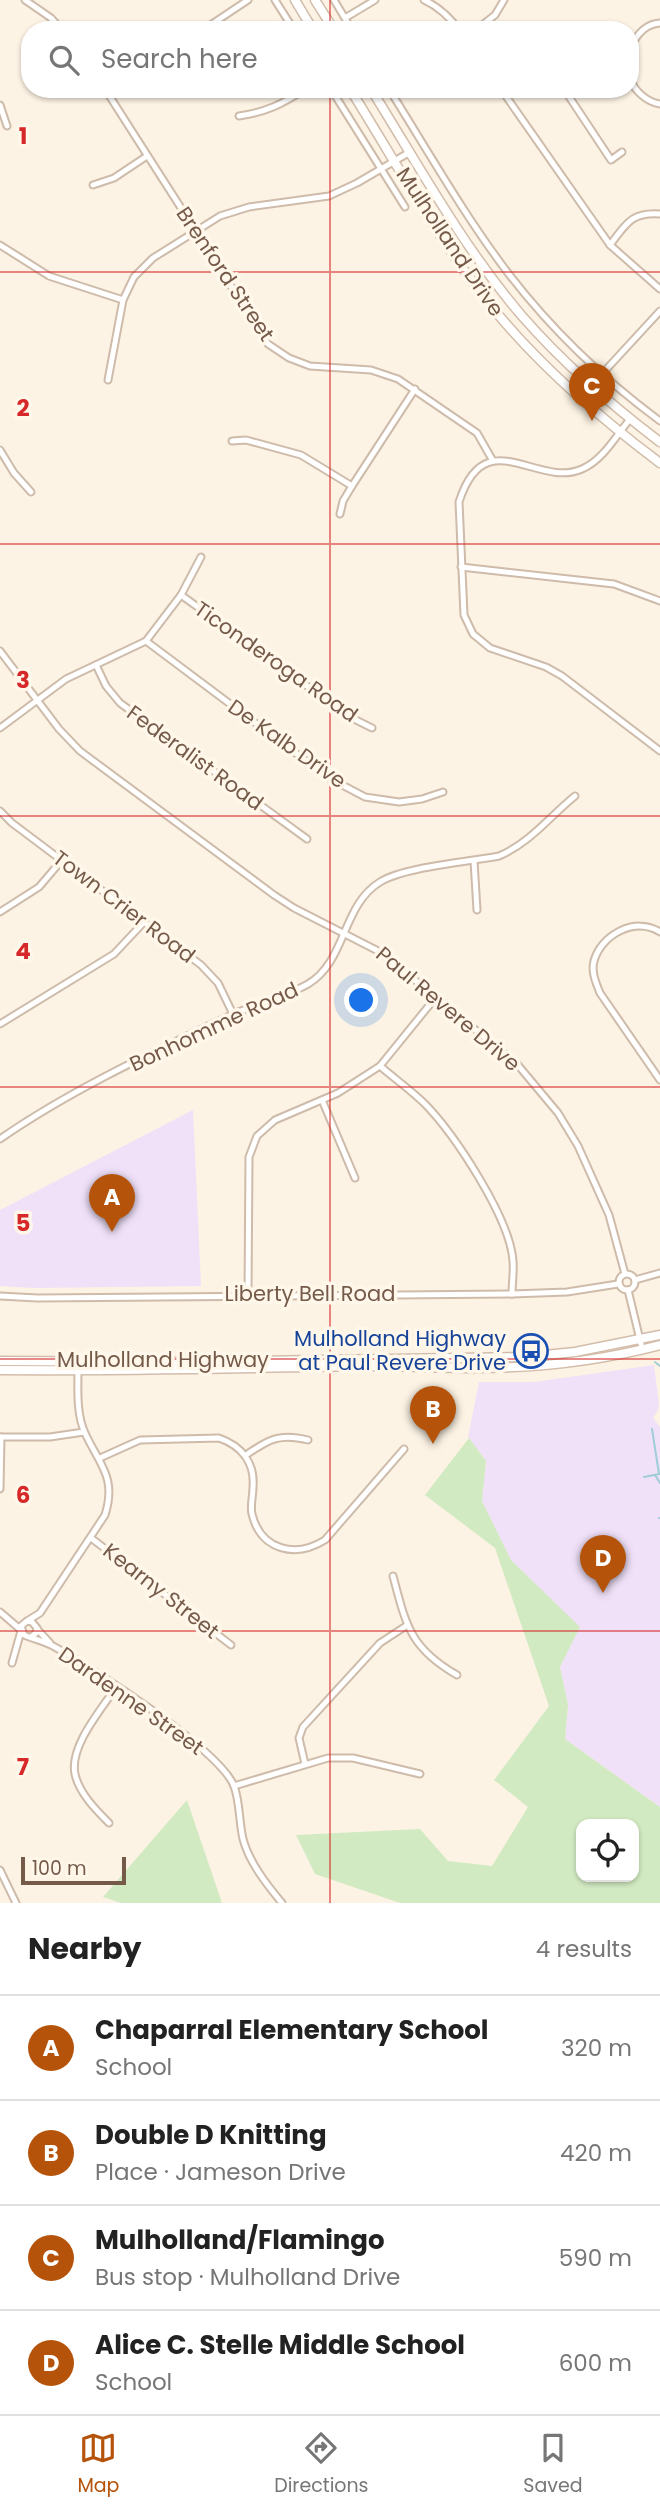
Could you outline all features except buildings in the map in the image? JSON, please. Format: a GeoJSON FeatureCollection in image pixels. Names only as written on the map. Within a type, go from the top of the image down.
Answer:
{"type":"FeatureCollection","features":[{"type":"Feature","properties":{"kind":"main road"},"geometry":{"type":"LineString","coordinates":[[295,0],[308,21]]}},
{"type":"Feature","properties":{"kind":"main road"},"geometry":{"type":"LineString","coordinates":[[315,0],[328,21]]}},
{"type":"Feature","properties":{"kind":"main road","name":"Mulholland Drive"},"geometry":{"type":"LineString","coordinates":[[356,98],[448,246],[496,312],[552,374],[619,433],[660,463]]}},
{"type":"Feature","properties":{"kind":"main road","name":"Mulholland Drive"},"geometry":{"type":"LineString","coordinates":[[377,98],[468,245],[515,308],[578,374],[660,442]]}},
{"type":"Feature","properties":{"kind":"main road","name":"Mulholland Highway"},"geometry":{"type":"LineString","coordinates":[[0,1370],[78,1366],[486,1359],[575,1352],[641,1342],[660,1335]]}},
{"type":"Feature","properties":{"kind":"main road","name":"Mulholland Highway"},"geometry":{"type":"LineString","coordinates":[[0,1361],[208,1370],[267,1367],[488,1367],[552,1363],[660,1345]]}},
{"type":"Feature","properties":{"kind":"street"},"geometry":{"type":"LineString","coordinates":[[24,0],[53,21]]}},
{"type":"Feature","properties":{"kind":"street"},"geometry":{"type":"LineString","coordinates":[[216,21],[248,0]]}},
{"type":"Feature","properties":{"kind":"street"},"geometry":{"type":"LineString","coordinates":[[275,0],[288,21]]}},
{"type":"Feature","properties":{"kind":"street"},"geometry":{"type":"LineString","coordinates":[[334,0],[347,21]]}},
{"type":"Feature","properties":{"kind":"street"},"geometry":{"type":"LineString","coordinates":[[345,18],[375,0]]}},
{"type":"Feature","properties":{"kind":"street"},"geometry":{"type":"LineString","coordinates":[[424,0],[444,12],[452,21]]}},
{"type":"Feature","properties":{"kind":"street"},"geometry":{"type":"LineString","coordinates":[[487,21],[495,15],[504,0]]}},
{"type":"Feature","properties":{"kind":"street"},"geometry":{"type":"LineString","coordinates":[[639,34],[650,23],[660,23]]}},
{"type":"Feature","properties":{"kind":"street"},"geometry":{"type":"LineString","coordinates":[[639,93],[653,103],[660,104]]}},
{"type":"Feature","properties":{"kind":"street","name":"Brenford Street"},"geometry":{"type":"LineString","coordinates":[[111,98],[268,344],[289,358],[310,366],[372,370],[398,379],[477,433],[493,461]]}},
{"type":"Feature","properties":{"kind":"street"},"geometry":{"type":"LineString","coordinates":[[239,116],[261,113],[291,98]]}},
{"type":"Feature","properties":{"kind":"street"},"geometry":{"type":"LineString","coordinates":[[337,98],[405,207]]}},
{"type":"Feature","properties":{"kind":"street"},"geometry":{"type":"LineString","coordinates":[[395,98],[464,210],[510,275],[554,327],[602,374],[660,421]]}},
{"type":"Feature","properties":{"kind":"street"},"geometry":{"type":"LineString","coordinates":[[507,98],[610,245],[660,289]]}},
{"type":"Feature","properties":{"kind":"street"},"geometry":{"type":"LineString","coordinates":[[570,98],[611,160],[622,152]]}},
{"type":"Feature","properties":{"kind":"street"},"geometry":{"type":"LineString","coordinates":[[0,105],[4,110],[7,126]]}},
{"type":"Feature","properties":{"kind":"street"},"geometry":{"type":"LineString","coordinates":[[108,380],[123,300],[134,277],[153,258],[195,230],[236,210],[329,196],[410,152]]}},
{"type":"Feature","properties":{"kind":"street"},"geometry":{"type":"LineString","coordinates":[[93,186],[114,178],[147,156]]}},
{"type":"Feature","properties":{"kind":"street"},"geometry":{"type":"LineString","coordinates":[[610,245],[628,220],[646,213],[660,214]]}},
{"type":"Feature","properties":{"kind":"street"},"geometry":{"type":"LineString","coordinates":[[0,245],[49,276],[123,300]]}},
{"type":"Feature","properties":{"kind":"street"},"geometry":{"type":"LineString","coordinates":[[602,374],[660,310]]}},
{"type":"Feature","properties":{"kind":"street"},"geometry":{"type":"LineString","coordinates":[[340,514],[343,501],[352,486],[415,390]]}},
{"type":"Feature","properties":{"kind":"street"},"geometry":{"type":"LineString","coordinates":[[630,419],[592,464],[570,473],[558,473],[510,461],[493,461],[473,474],[464,487],[459,502],[464,615],[473,634],[490,648],[546,667],[562,676],[660,751]]}},
{"type":"Feature","properties":{"kind":"street"},"geometry":{"type":"LineString","coordinates":[[232,441],[246,440],[301,455],[352,486]]}},
{"type":"Feature","properties":{"kind":"street"},"geometry":{"type":"LineString","coordinates":[[0,450],[14,473],[31,492]]}},
{"type":"Feature","properties":{"kind":"street"},"geometry":{"type":"LineString","coordinates":[[0,728],[66,678],[146,641],[181,595],[201,557]]}},
{"type":"Feature","properties":{"kind":"street"},"geometry":{"type":"LineString","coordinates":[[461,567],[614,584],[660,601]]}},
{"type":"Feature","properties":{"kind":"street","name":"Ticonderoga Road"},"geometry":{"type":"LineString","coordinates":[[181,595],[350,717],[372,728]]}},
{"type":"Feature","properties":{"kind":"street","name":"De Kalb Drive"},"geometry":{"type":"LineString","coordinates":[[146,641],[328,779],[365,797],[399,802],[422,799],[443,792]]}},
{"type":"Feature","properties":{"kind":"street","name":"Paul Revere Drive"},"geometry":{"type":"LineString","coordinates":[[0,651],[59,729],[80,751],[274,895],[382,953],[517,1064],[558,1113],[594,1178],[609,1215],[625,1274]]}},
{"type":"Feature","properties":{"kind":"street","name":"Federalist Road"},"geometry":{"type":"LineString","coordinates":[[96,665],[106,686],[120,704],[307,839]]}},
{"type":"Feature","properties":{"kind":"street","name":"Bonhomme Road"},"geometry":{"type":"LineString","coordinates":[[0,1139],[43,1109],[233,1014],[295,991],[311,982],[333,958],[359,903],[381,882],[397,874],[474,862],[514,850],[575,796]]}},
{"type":"Feature","properties":{"kind":"street","name":"Town Crier Road"},"geometry":{"type":"LineString","coordinates":[[0,811],[12,823],[210,973],[218,982],[233,1014]]}},
{"type":"Feature","properties":{"kind":"street"},"geometry":{"type":"LineString","coordinates":[[0,912],[39,887],[62,860]]}},
{"type":"Feature","properties":{"kind":"street"},"geometry":{"type":"LineString","coordinates":[[474,862],[477,910]]}},
{"type":"Feature","properties":{"kind":"street"},"geometry":{"type":"LineString","coordinates":[[0,1024],[114,954],[144,922]]}},
{"type":"Feature","properties":{"kind":"street"},"geometry":{"type":"LineString","coordinates":[[660,932],[639,926],[612,935],[600,947],[593,962],[594,977],[600,993],[660,1080]]}},
{"type":"Feature","properties":{"kind":"street"},"geometry":{"type":"LineString","coordinates":[[248,1294],[249,1157],[257,1136],[275,1120],[338,1093],[380,1066],[436,997]]}},
{"type":"Feature","properties":{"kind":"street"},"geometry":{"type":"LineString","coordinates":[[380,1066],[412,1092],[438,1119],[464,1154],[486,1191],[509,1240],[513,1261],[512,1294]]}},
{"type":"Feature","properties":{"kind":"street"},"geometry":{"type":"LineString","coordinates":[[322,1100],[355,1178]]}},
{"type":"Feature","properties":{"kind":"street"},"geometry":{"type":"LineString","coordinates":[[635,1280],[660,1273]]}},
{"type":"Feature","properties":{"kind":"street"},"geometry":{"type":"LineString","coordinates":[[625,1274],[635,1280],[634,1286],[628,1290],[618,1284],[625,1274]]}},
{"type":"Feature","properties":{"kind":"street","name":"Liberty Bell Road"},"geometry":{"type":"LineString","coordinates":[[0,1296],[512,1294],[567,1292],[618,1284]]}},
{"type":"Feature","properties":{"kind":"street"},"geometry":{"type":"LineString","coordinates":[[628,1290],[641,1342]]}},
{"type":"Feature","properties":{"kind":"street"},"geometry":{"type":"LineString","coordinates":[[18,1646],[37,1628],[40,1613],[91,1538],[109,1503],[109,1483],[100,1458],[84,1432],[79,1409],[78,1366]]}},
{"type":"Feature","properties":{"kind":"street"},"geometry":{"type":"LineString","coordinates":[[0,1489],[0,1437],[50,1437],[84,1432]]}},
{"type":"Feature","properties":{"kind":"street"},"geometry":{"type":"LineString","coordinates":[[246,1455],[275,1439],[290,1436],[307,1440]]}},
{"type":"Feature","properties":{"kind":"street"},"geometry":{"type":"LineString","coordinates":[[100,1458],[141,1440],[228,1441],[246,1455],[252,1469],[254,1482],[251,1512],[258,1531],[269,1542],[293,1552],[312,1548],[325,1540],[404,1450]]}},
{"type":"Feature","properties":{"kind":"street","name":"Kearny Street"},"geometry":{"type":"LineString","coordinates":[[91,1538],[231,1645]]}},
{"type":"Feature","properties":{"kind":"street"},"geometry":{"type":"LineString","coordinates":[[393,1576],[407,1626],[421,1648],[439,1665],[457,1675]]}},
{"type":"Feature","properties":{"kind":"street"},"geometry":{"type":"LineString","coordinates":[[0,1612],[21,1630]]}},
{"type":"Feature","properties":{"kind":"street"},"geometry":{"type":"LineString","coordinates":[[12,1663],[21,1630],[26,1622],[40,1613]]}},
{"type":"Feature","properties":{"kind":"street"},"geometry":{"type":"LineString","coordinates":[[8,1617],[26,1622]]}},
{"type":"Feature","properties":{"kind":"street","name":"Dardenne Street"},"geometry":{"type":"LineString","coordinates":[[26,1622],[32,1622],[52,1646]]}},
{"type":"Feature","properties":{"kind":"street"},"geometry":{"type":"LineString","coordinates":[[305,1764],[299,1738],[303,1727],[380,1643],[407,1626]]}},
{"type":"Feature","properties":{"kind":"street","name":"Dardenne Street"},"geometry":{"type":"LineString","coordinates":[[21,1630],[52,1646],[116,1687],[195,1742],[219,1764],[234,1786],[243,1841],[254,1864],[282,1903]]}},
{"type":"Feature","properties":{"kind":"street"},"geometry":{"type":"LineString","coordinates":[[108,1824],[90,1803],[75,1774],[77,1750],[116,1687]]}},
{"type":"Feature","properties":{"kind":"street"},"geometry":{"type":"LineString","coordinates":[[234,1786],[328,1758],[353,1758],[420,1774]]}},
{"type":"Feature","properties":{"kind":"street"},"geometry":{"type":"LineString","coordinates":[[0,1870],[16,1903]]}},
{"type":"Feature","properties":{"kind":"shaded area"},"geometry":{"type":"Polygon","coordinates":[[[193,1110],[201,1286],[0,1286],[0,1210],[193,1110]]]}},
{"type":"Feature","properties":{"kind":"shaded area"},"geometry":{"type":"Polygon","coordinates":[[[654,1365],[659,1404],[653,1418],[660,1427],[660,1807],[565,1739],[568,1705],[560,1667],[579,1627],[511,1560],[482,1501],[486,1461],[468,1437],[479,1382],[534,1382],[654,1365]]]}},
{"type":"Feature","properties":{"kind":"green space"},"geometry":{"type":"Polygon","coordinates":[[[469,1438],[486,1461],[482,1501],[511,1560],[580,1627],[560,1667],[568,1705],[565,1739],[660,1807],[660,1903],[400,1903],[315,1874],[296,1835],[420,1829],[448,1861],[492,1866],[528,1807],[494,1780],[549,1706],[495,1548],[425,1495],[469,1438]]]}},
{"type":"Feature","properties":{"kind":"green space"},"geometry":{"type":"Polygon","coordinates":[[[187,1800],[222,1903],[121,1903],[103,1897],[187,1800]]]}},
{"type":"Feature","properties":{"kind":"waterway"},"geometry":{"type":"LineString","coordinates":[[655,1362],[660,1366]]}},
{"type":"Feature","properties":{"kind":"waterway"},"geometry":{"type":"LineString","coordinates":[[652,1429],[659,1474]]}},
{"type":"Feature","properties":{"kind":"waterway"},"geometry":{"type":"LineString","coordinates":[[644,1477],[659,1474]]}},
{"type":"Feature","properties":{"kind":"waterway"},"geometry":{"type":"LineString","coordinates":[[655,1475],[660,1483]]}},
{"type":"Feature","properties":{"kind":"place","name":"Mulholland/Flamingo"},"geometry":{"type":"Point","coordinates":[592,421]}},
{"type":"Feature","properties":{"kind":"place","name":"Chaparral Elementary School"},"geometry":{"type":"Point","coordinates":[112,1232]}},
{"type":"Feature","properties":{"kind":"place","name":"Mulholland Highway at Paul Revere Drive"},"geometry":{"type":"Point","coordinates":[531,1351]}},
{"type":"Feature","properties":{"kind":"place","name":"Double D Knitting"},"geometry":{"type":"Point","coordinates":[433,1444]}},
{"type":"Feature","properties":{"kind":"place","name":"Alice C. Stelle Middle School"},"geometry":{"type":"Point","coordinates":[603,1593]}}]}
